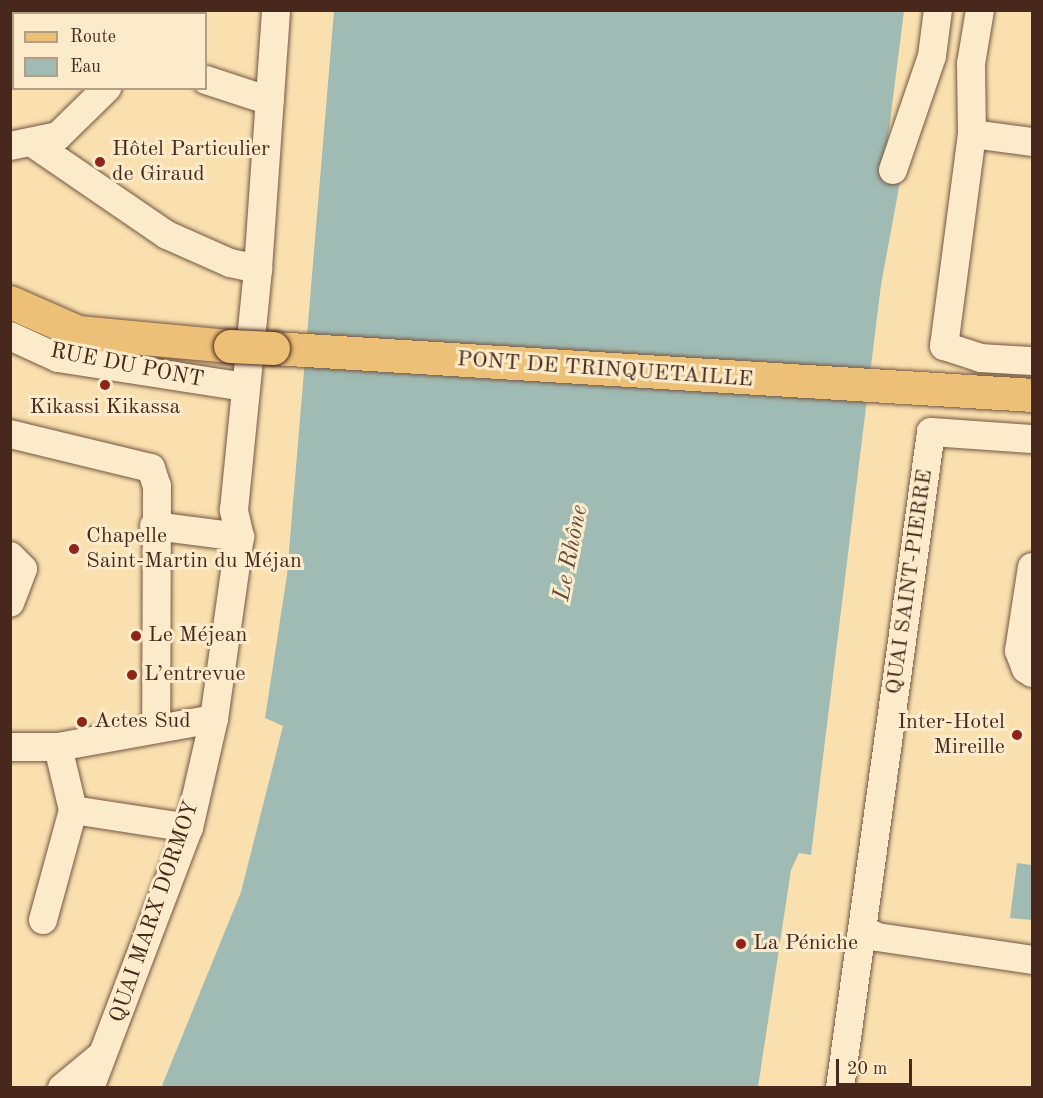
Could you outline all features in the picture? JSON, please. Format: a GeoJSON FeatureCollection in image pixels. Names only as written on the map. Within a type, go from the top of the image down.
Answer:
{"type":"FeatureCollection","features":[{"type":"Feature","properties":{"kind":"main road","name":"PONT DE TRINQUETAILLE"},"geometry":{"type":"LineString","coordinates":[[10,302],[78,332],[230,346],[1032,395]]}},
{"type":"Feature","properties":{"kind":"street","name":"QUAI MARX DORMOY"},"geometry":{"type":"LineString","coordinates":[[90,1088],[189,828],[214,719],[240,537],[234,510],[258,269],[276,10]]}},
{"type":"Feature","properties":{"kind":"street"},"geometry":{"type":"LineString","coordinates":[[893,170],[932,56],[938,10]]}},
{"type":"Feature","properties":{"kind":"street"},"geometry":{"type":"LineString","coordinates":[[980,10],[971,64],[972,134],[944,346],[981,358],[1032,361]]}},
{"type":"Feature","properties":{"kind":"street"},"geometry":{"type":"LineString","coordinates":[[207,80],[270,101]]}},
{"type":"Feature","properties":{"kind":"street"},"geometry":{"type":"LineString","coordinates":[[20,144],[58,136],[105,90]]}},
{"type":"Feature","properties":{"kind":"street"},"geometry":{"type":"LineString","coordinates":[[972,134],[1032,142]]}},
{"type":"Feature","properties":{"kind":"street"},"geometry":{"type":"LineString","coordinates":[[20,144],[167,235],[230,263],[258,269]]}},
{"type":"Feature","properties":{"kind":"street","name":"RUE DU PONT"},"geometry":{"type":"LineString","coordinates":[[10,336],[58,358],[246,387]]}},
{"type":"Feature","properties":{"kind":"street","name":"QUAI SAINT-PIERRE"},"geometry":{"type":"LineString","coordinates":[[840,1088],[931,432],[1032,439]]}},
{"type":"Feature","properties":{"kind":"street"},"geometry":{"type":"LineString","coordinates":[[11,436],[151,468],[157,486],[154,526],[156,718],[162,727]]}},
{"type":"Feature","properties":{"kind":"street"},"geometry":{"type":"LineString","coordinates":[[154,526],[240,537]]}},
{"type":"Feature","properties":{"kind":"street"},"geometry":{"type":"LineString","coordinates":[[10,556],[23,569],[10,603]]}},
{"type":"Feature","properties":{"kind":"street"},"geometry":{"type":"LineString","coordinates":[[1032,567],[1019,651],[1026,669],[1032,673]]}},
{"type":"Feature","properties":{"kind":"street"},"geometry":{"type":"LineString","coordinates":[[10,747],[58,747],[214,719]]}},
{"type":"Feature","properties":{"kind":"street"},"geometry":{"type":"LineString","coordinates":[[43,920],[73,810],[58,747]]}},
{"type":"Feature","properties":{"kind":"street"},"geometry":{"type":"LineString","coordinates":[[73,810],[189,828]]}},
{"type":"Feature","properties":{"kind":"street"},"geometry":{"type":"LineString","coordinates":[[862,929],[878,937],[1032,960]]}},
{"type":"Feature","properties":{"kind":"street"},"geometry":{"type":"LineString","coordinates":[[62,1088],[104,1053]]}},
{"type":"Feature","properties":{"kind":"water","name":"Le Rhône"},"geometry":{"type":"Polygon","coordinates":[[[334,11],[904,11],[884,169],[902,171],[881,285],[811,855],[799,853],[791,870],[758,1087],[161,1088],[241,892],[283,726],[265,718],[287,575],[334,11]]]}},
{"type":"Feature","properties":{"kind":"water"},"geometry":{"type":"Polygon","coordinates":[[[1017,863],[1032,865],[1032,920],[1010,918],[1017,863]]]}},
{"type":"Feature","properties":{"kind":"place","name":"Hôtel Particulier de Giraud"},"geometry":{"type":"Point","coordinates":[100,162]}},
{"type":"Feature","properties":{"kind":"place","name":"Kikassi Kikassa"},"geometry":{"type":"Point","coordinates":[105,385]}},
{"type":"Feature","properties":{"kind":"place","name":"Chapelle Saint-Martin du Méjan"},"geometry":{"type":"Point","coordinates":[74,549]}},
{"type":"Feature","properties":{"kind":"place","name":"Le Méjean"},"geometry":{"type":"Point","coordinates":[136,636]}},
{"type":"Feature","properties":{"kind":"place","name":"L’entrevue"},"geometry":{"type":"Point","coordinates":[132,675]}},
{"type":"Feature","properties":{"kind":"place","name":"Actes Sud"},"geometry":{"type":"Point","coordinates":[82,722]}},
{"type":"Feature","properties":{"kind":"place","name":"Inter-Hotel Mireille"},"geometry":{"type":"Point","coordinates":[1017,735]}},
{"type":"Feature","properties":{"kind":"place","name":"La Péniche"},"geometry":{"type":"Point","coordinates":[741,944]}}]}
